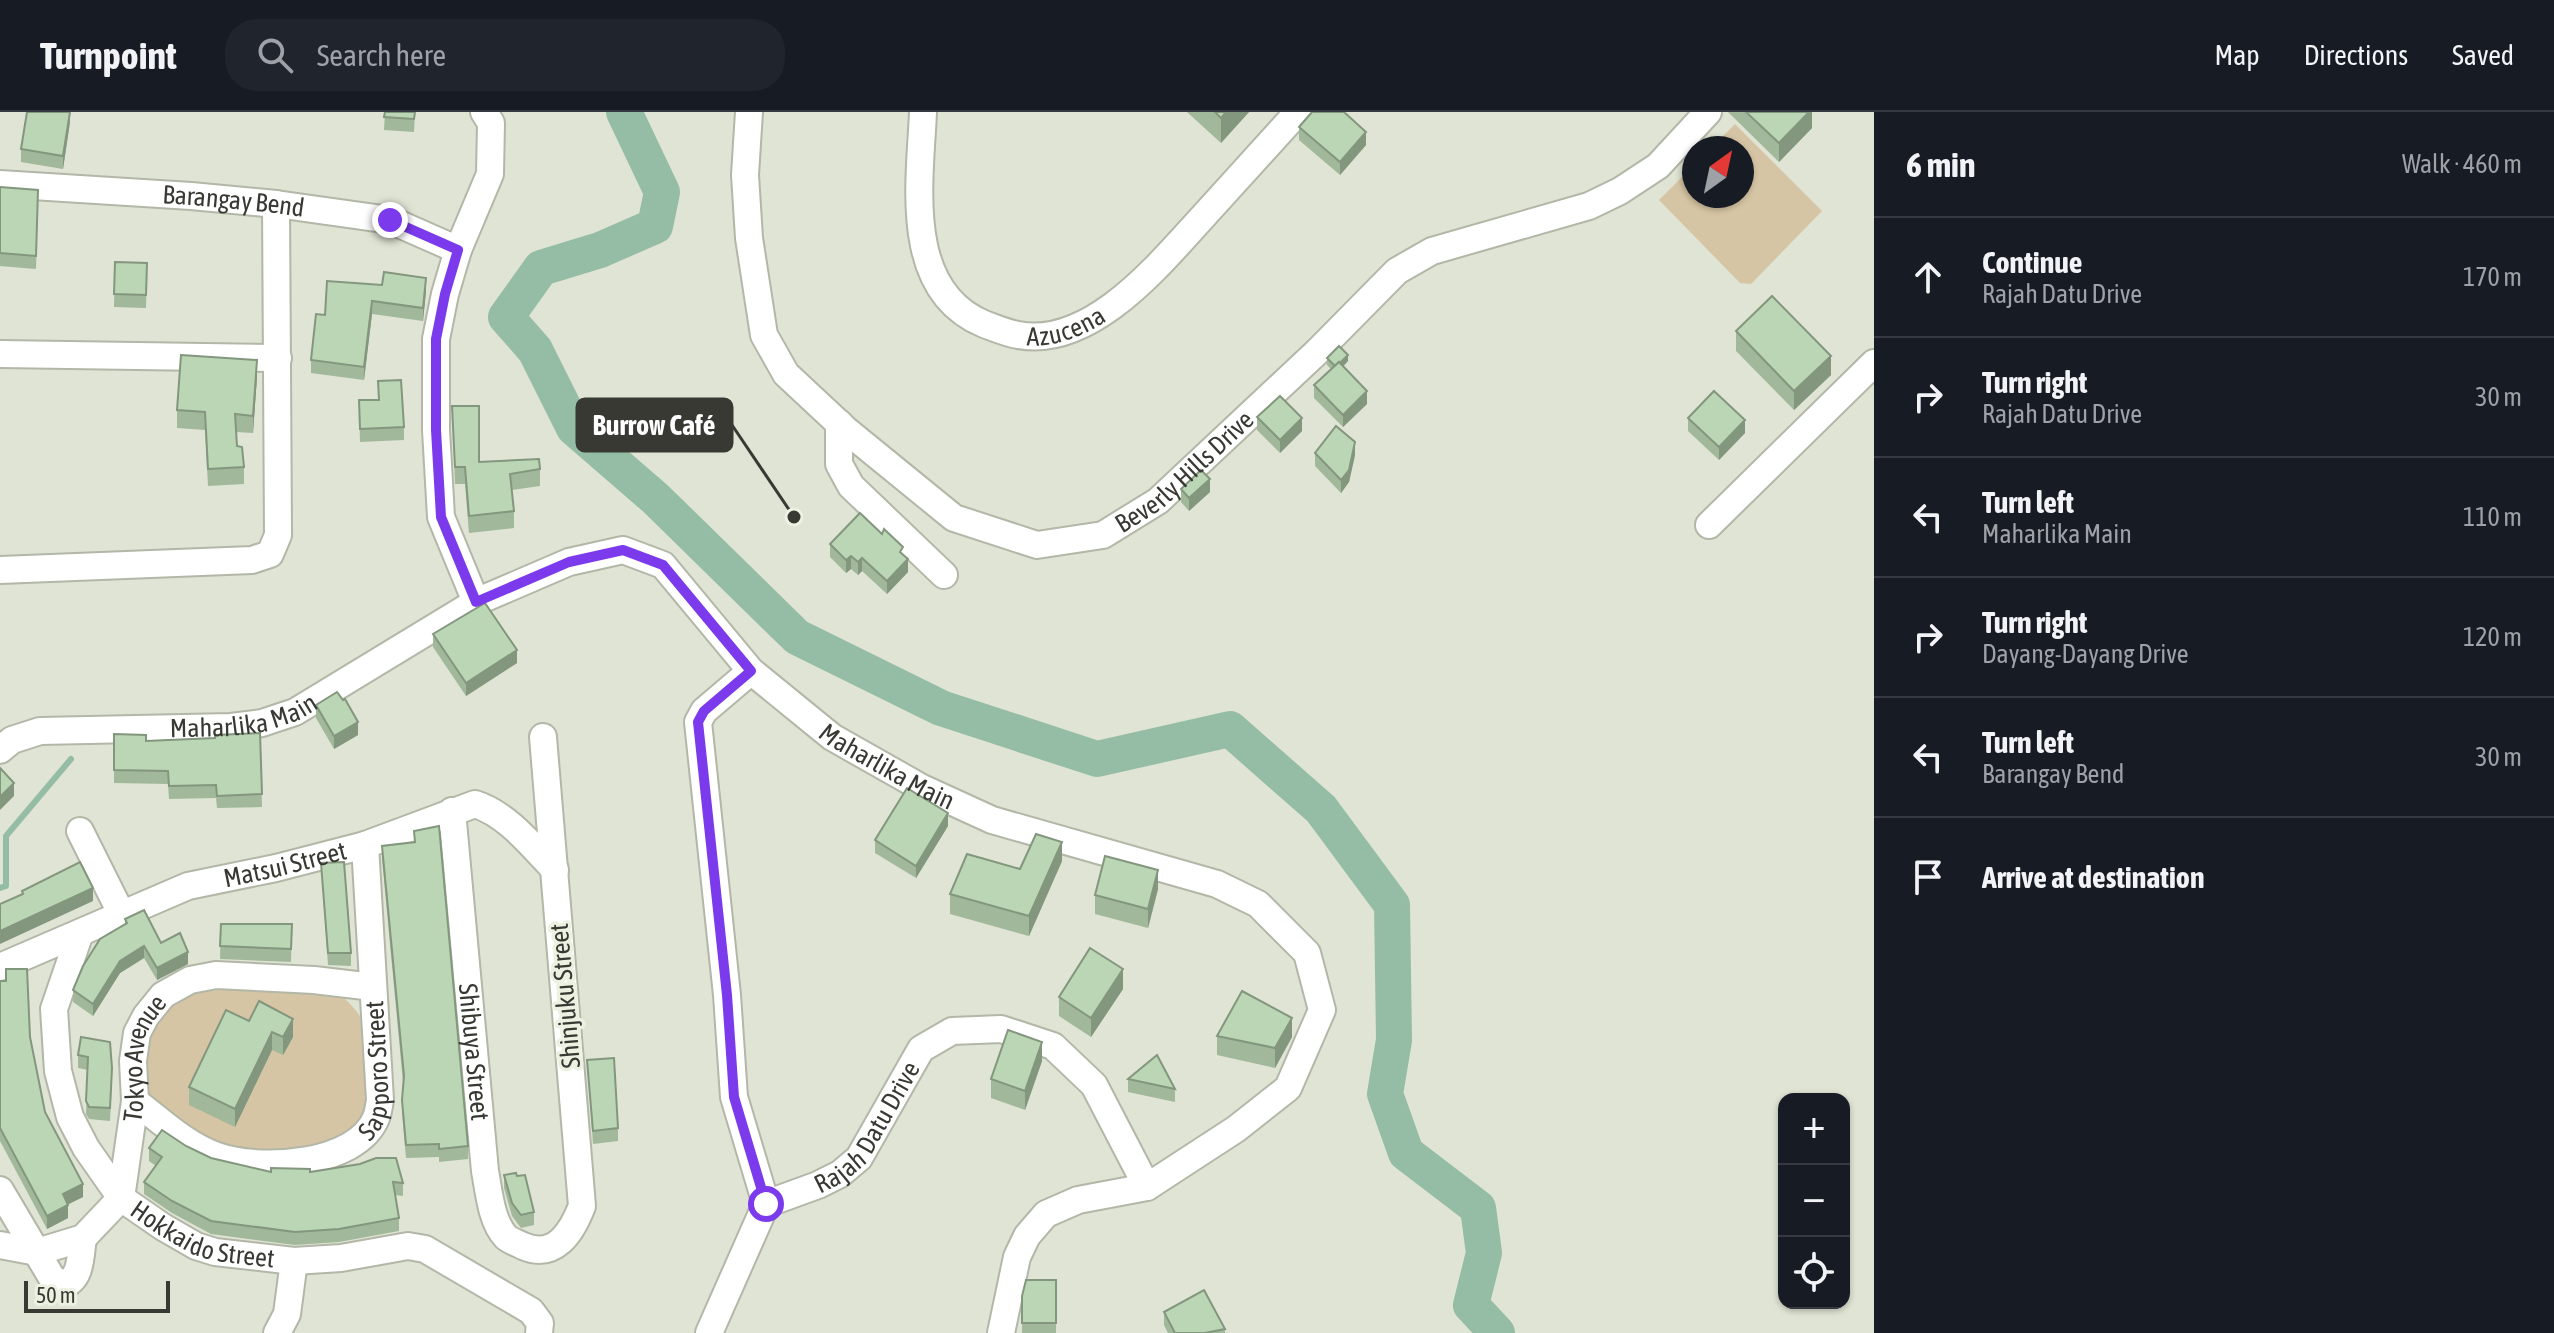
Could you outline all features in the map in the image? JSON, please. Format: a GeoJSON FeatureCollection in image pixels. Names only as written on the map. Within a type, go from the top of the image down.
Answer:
{"type":"FeatureCollection","features":[{"type":"Feature","properties":{"kind":"street"},"geometry":{"type":"LineString","coordinates":[[476,602],[441,517],[436,430],[436,339],[458,250],[490,174],[491,123],[484,112]]}},
{"type":"Feature","properties":{"kind":"street","name":"Beverly Hills Drive"},"geometry":{"type":"LineString","coordinates":[[749,112],[745,175],[749,238],[764,335],[786,374],[839,423],[954,518],[1037,545],[1103,535],[1158,501],[1318,351],[1397,271],[1432,251],[1589,206],[1610,196],[1658,166],[1708,112]]}},
{"type":"Feature","properties":{"kind":"street","name":"Azucena"},"geometry":{"type":"LineString","coordinates":[[923,112],[919,203],[922,237],[930,269],[941,290],[975,320],[1021,336],[1066,330],[1116,304],[1147,277],[1298,112]]}},
{"type":"Feature","properties":{"kind":"street","name":"Barangay Bend"},"geometry":{"type":"LineString","coordinates":[[0,184],[191,196],[390,220],[458,250]]}},
{"type":"Feature","properties":{"kind":"street"},"geometry":{"type":"LineString","coordinates":[[0,570],[252,560],[270,554],[278,535],[276,204]]}},
{"type":"Feature","properties":{"kind":"street"},"geometry":{"type":"LineString","coordinates":[[0,354],[278,358]]}},
{"type":"Feature","properties":{"kind":"street"},"geometry":{"type":"LineString","coordinates":[[1709,525],[1874,363]]}},
{"type":"Feature","properties":{"kind":"street"},"geometry":{"type":"LineString","coordinates":[[839,423],[839,464],[851,486],[944,575]]}},
{"type":"Feature","properties":{"kind":"street","name":"Maharlika Main"},"geometry":{"type":"LineString","coordinates":[[0,750],[12,740],[40,731],[231,727],[262,723],[295,712],[476,602],[569,562],[623,550],[663,565],[751,671],[832,737],[922,788],[992,820],[1217,884],[1258,904],[1307,953],[1322,1010],[1288,1088],[1236,1129],[1147,1187],[1078,1200],[1046,1214],[1027,1236],[1017,1257],[1001,1333]]}},
{"type":"Feature","properties":{"kind":"street"},"geometry":{"type":"LineString","coordinates":[[709,1333],[766,1204],[734,1097],[727,995],[698,722],[704,711],[751,671]]}},
{"type":"Feature","properties":{"kind":"street","name":"Shinjuku Street"},"geometry":{"type":"LineString","coordinates":[[543,737],[582,1206],[574,1227],[556,1246]]}},
{"type":"Feature","properties":{"kind":"street","name":"Matsui Street"},"geometry":{"type":"LineString","coordinates":[[0,967],[188,886],[365,845],[475,804],[488,808],[528,841],[555,870]]}},
{"type":"Feature","properties":{"kind":"street","name":"Shibuya Street"},"geometry":{"type":"LineString","coordinates":[[452,811],[485,1171],[492,1209],[507,1238],[534,1251],[556,1246]]}},
{"type":"Feature","properties":{"kind":"street"},"geometry":{"type":"LineString","coordinates":[[80,831],[122,915]]}},
{"type":"Feature","properties":{"kind":"street","name":"Sapporo Street"},"geometry":{"type":"LineString","coordinates":[[135,1101],[192,1145],[219,1157],[251,1164],[317,1158],[354,1144],[376,1119],[380,1100],[365,845]]}},
{"type":"Feature","properties":{"kind":"street","name":"Hokkaido Street"},"geometry":{"type":"LineString","coordinates":[[80,933],[54,1009],[58,1071],[70,1117],[86,1148],[121,1198],[196,1246],[215,1252],[294,1261],[341,1258],[408,1246],[425,1249],[531,1311],[540,1323],[539,1333]]}},
{"type":"Feature","properties":{"kind":"street","name":"Tokyo Avenue"},"geometry":{"type":"LineString","coordinates":[[121,1198],[135,1101],[133,1061],[137,1033],[163,995],[190,980],[216,975],[314,980],[373,987]]}},
{"type":"Feature","properties":{"kind":"street","name":"Rajah Datu Drive"},"geometry":{"type":"LineString","coordinates":[[766,1204],[818,1185],[840,1174],[859,1158],[921,1049],[952,1031],[1001,1029],[1053,1046],[1094,1085],[1147,1187]]}},
{"type":"Feature","properties":{"kind":"street"},"geometry":{"type":"LineString","coordinates":[[0,1190],[52,1278],[63,1285],[77,1275],[83,1238]]}},
{"type":"Feature","properties":{"kind":"street"},"geometry":{"type":"LineString","coordinates":[[0,1245],[37,1252],[83,1238],[121,1198]]}},
{"type":"Feature","properties":{"kind":"street"},"geometry":{"type":"LineString","coordinates":[[277,1333],[287,1314],[294,1261]]}},
{"type":"Feature","properties":{"kind":"shaded area"},"geometry":{"type":"Polygon","coordinates":[[[1735,124],[1747,136],[1723,136],[1735,124]]]}},
{"type":"Feature","properties":{"kind":"shaded area"},"geometry":{"type":"Polygon","coordinates":[[[1754,143],[1822,211],[1751,284],[1740,283],[1659,200],[1682,177],[1682,208],[1754,208],[1754,143]]]}},
{"type":"Feature","properties":{"kind":"shaded area"},"geometry":{"type":"Polygon","coordinates":[[[211,983],[336,991],[349,1003],[364,1023],[368,1040],[368,1101],[364,1114],[354,1128],[338,1139],[317,1146],[294,1150],[248,1150],[201,1136],[155,1102],[140,1085],[147,1036],[168,1003],[211,983]]]}},
{"type":"Feature","properties":{"kind":"building"},"geometry":{"type":"Polygon","coordinates":[[[27,112],[70,112],[63,156],[21,149],[27,112]]]}},
{"type":"Feature","properties":{"kind":"building"},"geometry":{"type":"Polygon","coordinates":[[[385,112],[415,112],[414,119],[384,117],[385,112]]]}},
{"type":"Feature","properties":{"kind":"building"},"geometry":{"type":"Polygon","coordinates":[[[1312,112],[1344,112],[1366,132],[1340,162],[1299,127],[1312,112]]]}},
{"type":"Feature","properties":{"kind":"building"},"geometry":{"type":"Polygon","coordinates":[[[1746,112],[1809,112],[1779,143],[1746,112]]]}},
{"type":"Feature","properties":{"kind":"building"},"geometry":{"type":"Polygon","coordinates":[[[0,187],[38,190],[36,256],[0,253],[0,187]]]}},
{"type":"Feature","properties":{"kind":"building"},"geometry":{"type":"Polygon","coordinates":[[[115,262],[147,263],[146,295],[114,294],[115,262]]]}},
{"type":"Feature","properties":{"kind":"building"},"geometry":{"type":"Polygon","coordinates":[[[384,272],[426,278],[423,308],[372,301],[364,367],[311,360],[316,314],[325,315],[327,281],[382,285],[384,272]]]}},
{"type":"Feature","properties":{"kind":"building"},"geometry":{"type":"Polygon","coordinates":[[[1772,296],[1831,356],[1794,391],[1736,331],[1772,296]]]}},
{"type":"Feature","properties":{"kind":"building"},"geometry":{"type":"Polygon","coordinates":[[[1339,346],[1348,355],[1335,366],[1327,358],[1339,346]]]}},
{"type":"Feature","properties":{"kind":"building"},"geometry":{"type":"Polygon","coordinates":[[[181,355],[257,360],[253,416],[235,414],[237,446],[242,447],[244,467],[208,469],[205,412],[177,410],[181,355]]]}},
{"type":"Feature","properties":{"kind":"building"},"geometry":{"type":"Polygon","coordinates":[[[1339,362],[1367,391],[1343,415],[1314,385],[1339,362]]]}},
{"type":"Feature","properties":{"kind":"building"},"geometry":{"type":"Polygon","coordinates":[[[401,380],[404,427],[360,429],[359,400],[379,400],[378,381],[401,380]]]}},
{"type":"Feature","properties":{"kind":"building"},"geometry":{"type":"Polygon","coordinates":[[[1714,391],[1745,420],[1719,447],[1688,418],[1714,391]]]}},
{"type":"Feature","properties":{"kind":"building"},"geometry":{"type":"Polygon","coordinates":[[[1280,396],[1302,418],[1280,440],[1257,417],[1280,396]]]}},
{"type":"Feature","properties":{"kind":"building"},"geometry":{"type":"Polygon","coordinates":[[[452,406],[479,406],[479,462],[539,459],[540,469],[510,474],[514,511],[469,516],[465,467],[455,467],[452,406]]]}},
{"type":"Feature","properties":{"kind":"building"},"geometry":{"type":"Polygon","coordinates":[[[1336,426],[1355,442],[1349,470],[1341,480],[1315,453],[1336,426]]]}},
{"type":"Feature","properties":{"kind":"building"},"geometry":{"type":"Polygon","coordinates":[[[1201,470],[1210,479],[1189,498],[1181,489],[1201,470]]]}},
{"type":"Feature","properties":{"kind":"building"},"geometry":{"type":"Polygon","coordinates":[[[860,513],[882,534],[884,529],[903,547],[900,552],[908,559],[887,581],[862,558],[858,562],[851,556],[846,560],[830,544],[860,513]]]}},
{"type":"Feature","properties":{"kind":"building"},"geometry":{"type":"Polygon","coordinates":[[[485,603],[517,650],[466,683],[433,634],[485,603]]]}},
{"type":"Feature","properties":{"kind":"building"},"geometry":{"type":"Polygon","coordinates":[[[337,692],[345,699],[358,722],[334,736],[316,705],[337,692]]]}},
{"type":"Feature","properties":{"kind":"building"},"geometry":{"type":"Polygon","coordinates":[[[260,733],[262,794],[217,796],[216,785],[169,786],[168,771],[114,770],[114,734],[146,735],[146,741],[260,733]]]}},
{"type":"Feature","properties":{"kind":"building"},"geometry":{"type":"Polygon","coordinates":[[[0,768],[14,783],[0,797],[0,768]]]}},
{"type":"Feature","properties":{"kind":"building"},"geometry":{"type":"Polygon","coordinates":[[[907,788],[948,813],[916,866],[875,840],[907,788]]]}},
{"type":"Feature","properties":{"kind":"building"},"geometry":{"type":"Polygon","coordinates":[[[439,826],[468,1146],[439,1149],[439,1144],[406,1145],[402,1100],[404,1076],[382,846],[415,842],[414,831],[439,826]]]}},
{"type":"Feature","properties":{"kind":"building"},"geometry":{"type":"Polygon","coordinates":[[[1036,834],[1062,842],[1029,916],[950,894],[967,854],[1020,869],[1036,834]]]}},
{"type":"Feature","properties":{"kind":"building"},"geometry":{"type":"Polygon","coordinates":[[[1105,856],[1158,870],[1148,909],[1095,895],[1105,856]]]}},
{"type":"Feature","properties":{"kind":"building"},"geometry":{"type":"Polygon","coordinates":[[[80,862],[93,888],[0,931],[0,904],[80,862]]]}},
{"type":"Feature","properties":{"kind":"building"},"geometry":{"type":"Polygon","coordinates":[[[344,862],[351,953],[328,953],[321,863],[344,862]]]}},
{"type":"Feature","properties":{"kind":"building"},"geometry":{"type":"Polygon","coordinates":[[[144,910],[161,943],[180,933],[188,952],[157,968],[144,946],[120,961],[93,1004],[73,990],[100,939],[127,923],[125,919],[144,910]]]}},
{"type":"Feature","properties":{"kind":"building"},"geometry":{"type":"Polygon","coordinates":[[[221,924],[292,924],[291,949],[220,946],[221,924]]]}},
{"type":"Feature","properties":{"kind":"building"},"geometry":{"type":"Polygon","coordinates":[[[1090,948],[1123,969],[1091,1018],[1059,997],[1090,948]]]}},
{"type":"Feature","properties":{"kind":"building"},"geometry":{"type":"Polygon","coordinates":[[[6,969],[27,969],[30,1037],[45,1112],[83,1184],[63,1194],[68,1205],[47,1216],[0,1128],[0,981],[6,981],[6,969]]]}},
{"type":"Feature","properties":{"kind":"building"},"geometry":{"type":"Polygon","coordinates":[[[1242,991],[1292,1018],[1275,1048],[1217,1036],[1242,991]]]}},
{"type":"Feature","properties":{"kind":"building"},"geometry":{"type":"Polygon","coordinates":[[[259,1001],[293,1019],[283,1037],[272,1032],[235,1109],[189,1087],[226,1010],[249,1021],[259,1001]]]}},
{"type":"Feature","properties":{"kind":"building"},"geometry":{"type":"Polygon","coordinates":[[[1008,1030],[1042,1042],[1025,1091],[991,1079],[1008,1030]]]}},
{"type":"Feature","properties":{"kind":"building"},"geometry":{"type":"Polygon","coordinates":[[[81,1037],[110,1042],[110,1108],[89,1107],[86,1101],[88,1057],[78,1055],[81,1037]]]}},
{"type":"Feature","properties":{"kind":"building"},"geometry":{"type":"Polygon","coordinates":[[[1157,1055],[1175,1089],[1128,1079],[1157,1055]]]}},
{"type":"Feature","properties":{"kind":"building"},"geometry":{"type":"Polygon","coordinates":[[[614,1058],[618,1128],[593,1131],[587,1060],[614,1058]]]}},
{"type":"Feature","properties":{"kind":"building"},"geometry":{"type":"Polygon","coordinates":[[[162,1130],[211,1158],[271,1172],[271,1168],[310,1169],[310,1172],[360,1164],[376,1158],[396,1158],[403,1183],[393,1182],[399,1218],[339,1229],[295,1232],[211,1221],[144,1182],[162,1157],[149,1148],[162,1130]]]}},
{"type":"Feature","properties":{"kind":"building"},"geometry":{"type":"Polygon","coordinates":[[[516,1173],[517,1176],[525,1175],[534,1212],[521,1215],[512,1203],[504,1175],[516,1173]]]}},
{"type":"Feature","properties":{"kind":"building"},"geometry":{"type":"Polygon","coordinates":[[[1026,1280],[1056,1280],[1056,1323],[1022,1323],[1022,1296],[1026,1280]]]}},
{"type":"Feature","properties":{"kind":"building"},"geometry":{"type":"Polygon","coordinates":[[[1204,1290],[1225,1329],[1175,1333],[1164,1312],[1204,1290]]]}},
{"type":"Feature","properties":{"kind":"waterway"},"geometry":{"type":"LineString","coordinates":[[624,112],[662,192],[655,226],[600,250],[541,268],[506,317],[535,350],[574,428],[655,498],[797,637],[941,708],[1097,759],[1230,729],[1321,809],[1392,905],[1394,1040],[1385,1094],[1406,1153],[1478,1208],[1484,1253],[1471,1305],[1497,1333]]}},
{"type":"Feature","properties":{"kind":"waterway"},"geometry":{"type":"LineString","coordinates":[[0,888],[6,886],[6,836],[71,759]]}},
{"type":"Feature","properties":{"kind":"place","name":"Burrow Café"},"geometry":{"type":"Point","coordinates":[794,517]}},
{"type":"Feature","properties":{"kind":"route"},"geometry":{"type":"LineString","coordinates":[[390,220],[458,250],[436,339],[436,430],[441,517],[476,602],[569,562],[623,550],[663,565],[751,671],[704,711],[698,722],[727,995],[734,1097],[766,1204]]}}]}
